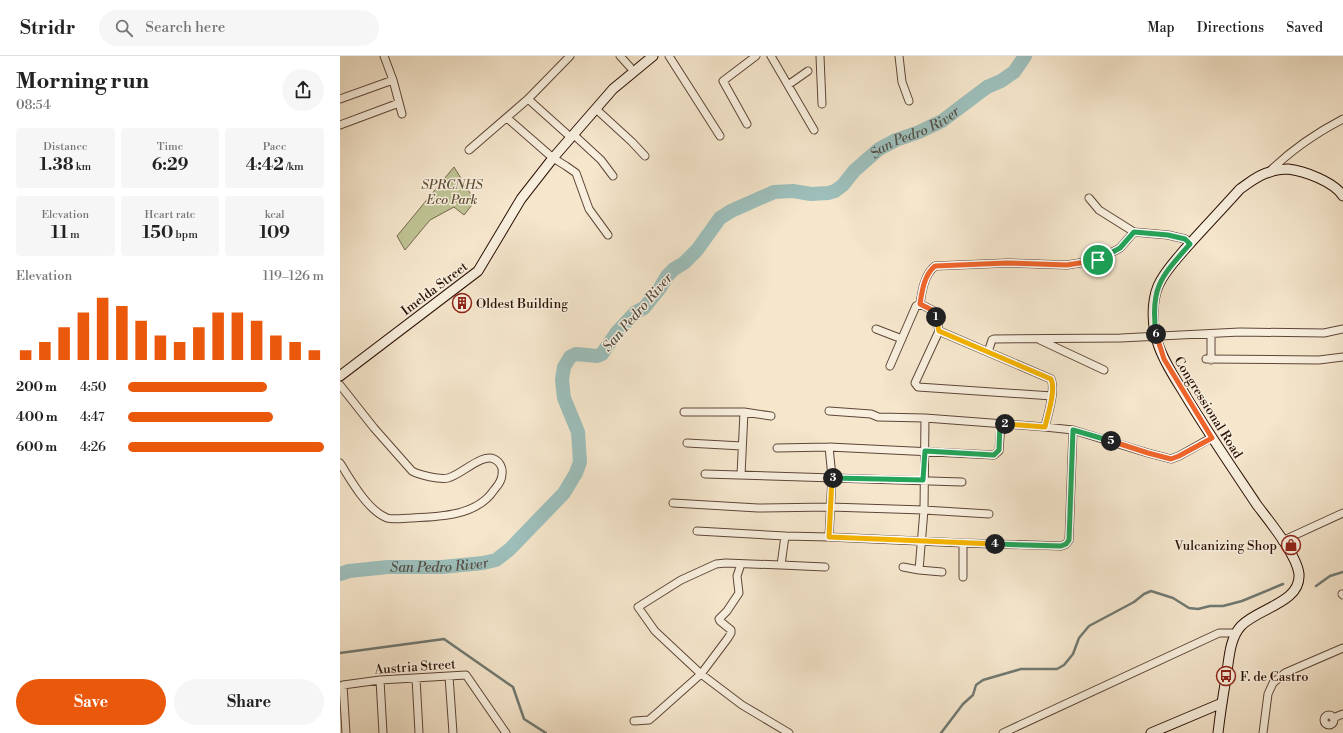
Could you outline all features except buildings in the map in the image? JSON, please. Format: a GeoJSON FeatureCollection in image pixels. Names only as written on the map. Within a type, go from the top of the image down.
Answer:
{"type":"FeatureCollection","features":[{"type":"Feature","properties":{"kind":"main road","name":"Imelda Street"},"geometry":{"type":"LineString","coordinates":[[340,376],[478,271],[521,199],[570,134],[596,109],[613,89],[653,56]]}},
{"type":"Feature","properties":{"kind":"main road","name":"Congressional Road"},"geometry":{"type":"LineString","coordinates":[[1218,733],[1228,661],[1236,633],[1251,617],[1291,595],[1296,588],[1299,578],[1297,566],[1282,541],[1212,438],[1164,359],[1156,336],[1154,301],[1159,284],[1169,268],[1240,189],[1253,180],[1268,172],[1287,169],[1307,174],[1326,182],[1343,196]]}},
{"type":"Feature","properties":{"kind":"main road"},"geometry":{"type":"LineString","coordinates":[[1151,733],[1222,703]]}},
{"type":"Feature","properties":{"kind":"street"},"geometry":{"type":"LineString","coordinates":[[384,56],[393,80],[402,114]]}},
{"type":"Feature","properties":{"kind":"street"},"geometry":{"type":"LineString","coordinates":[[470,150],[508,118],[570,56]]}},
{"type":"Feature","properties":{"kind":"street"},"geometry":{"type":"LineString","coordinates":[[620,56],[630,67]]}},
{"type":"Feature","properties":{"kind":"street"},"geometry":{"type":"LineString","coordinates":[[669,56],[720,136]]}},
{"type":"Feature","properties":{"kind":"street"},"geometry":{"type":"LineString","coordinates":[[747,124],[723,81],[756,56]]}},
{"type":"Feature","properties":{"kind":"street"},"geometry":{"type":"LineString","coordinates":[[771,56],[814,130]]}},
{"type":"Feature","properties":{"kind":"street"},"geometry":{"type":"LineString","coordinates":[[820,56],[822,104]]}},
{"type":"Feature","properties":{"kind":"street"},"geometry":{"type":"LineString","coordinates":[[899,56],[902,82],[910,102]]}},
{"type":"Feature","properties":{"kind":"street"},"geometry":{"type":"LineString","coordinates":[[788,85],[808,71]]}},
{"type":"Feature","properties":{"kind":"street"},"geometry":{"type":"LineString","coordinates":[[340,99],[393,80]]}},
{"type":"Feature","properties":{"kind":"street"},"geometry":{"type":"LineString","coordinates":[[528,99],[602,160],[613,176]]}},
{"type":"Feature","properties":{"kind":"street"},"geometry":{"type":"LineString","coordinates":[[340,125],[399,103]]}},
{"type":"Feature","properties":{"kind":"street"},"geometry":{"type":"LineString","coordinates":[[596,109],[645,156]]}},
{"type":"Feature","properties":{"kind":"street"},"geometry":{"type":"LineString","coordinates":[[508,118],[553,158],[576,173],[590,209],[608,235]]}},
{"type":"Feature","properties":{"kind":"street"},"geometry":{"type":"LineString","coordinates":[[1268,172],[1280,160],[1319,132],[1343,119]]}},
{"type":"Feature","properties":{"kind":"street"},"geometry":{"type":"LineString","coordinates":[[1089,198],[1099,210],[1134,232],[1168,235],[1185,239],[1190,244]]}},
{"type":"Feature","properties":{"kind":"street"},"geometry":{"type":"LineString","coordinates":[[890,366],[916,306],[920,304],[930,270],[935,266],[1007,263],[1067,265],[1098,260],[1120,248],[1134,232]]}},
{"type":"Feature","properties":{"kind":"street"},"geometry":{"type":"LineString","coordinates":[[920,304],[932,310],[936,314],[939,331],[915,383],[918,387],[1052,396]]}},
{"type":"Feature","properties":{"kind":"street"},"geometry":{"type":"LineString","coordinates":[[876,329],[902,339]]}},
{"type":"Feature","properties":{"kind":"street"},"geometry":{"type":"LineString","coordinates":[[988,352],[992,339],[1121,338],[1240,332],[1324,333],[1343,329]]}},
{"type":"Feature","properties":{"kind":"street"},"geometry":{"type":"LineString","coordinates":[[939,331],[1051,379],[1053,383],[1052,396],[1045,427]]}},
{"type":"Feature","properties":{"kind":"street"},"geometry":{"type":"LineString","coordinates":[[1211,334],[1209,359],[1319,360],[1343,357]]}},
{"type":"Feature","properties":{"kind":"street"},"geometry":{"type":"LineString","coordinates":[[1036,339],[1104,370]]}},
{"type":"Feature","properties":{"kind":"street"},"geometry":{"type":"LineString","coordinates":[[340,385],[374,428],[412,471],[418,474],[448,478],[465,470],[476,462],[490,458],[495,459],[503,471],[502,480],[491,495],[473,508],[438,517],[387,518],[371,508],[340,463]]}},
{"type":"Feature","properties":{"kind":"street"},"geometry":{"type":"LineString","coordinates":[[829,411],[872,414],[878,417],[925,418],[1000,423],[1073,430],[1171,459],[1212,438]]}},
{"type":"Feature","properties":{"kind":"street"},"geometry":{"type":"LineString","coordinates":[[684,412],[744,412],[771,416]]}},
{"type":"Feature","properties":{"kind":"street"},"geometry":{"type":"LineString","coordinates":[[741,475],[744,412]]}},
{"type":"Feature","properties":{"kind":"street"},"geometry":{"type":"LineString","coordinates":[[919,570],[924,510],[923,480],[925,418]]}},
{"type":"Feature","properties":{"kind":"street"},"geometry":{"type":"LineString","coordinates":[[777,448],[829,447],[994,455],[999,450],[1000,423]]}},
{"type":"Feature","properties":{"kind":"street"},"geometry":{"type":"LineString","coordinates":[[697,531],[921,542],[1061,546],[1066,544],[1069,540],[1073,430]]}},
{"type":"Feature","properties":{"kind":"street"},"geometry":{"type":"LineString","coordinates":[[687,443],[742,446]]}},
{"type":"Feature","properties":{"kind":"street"},"geometry":{"type":"LineString","coordinates":[[829,447],[832,478],[829,537]]}},
{"type":"Feature","properties":{"kind":"street"},"geometry":{"type":"LineString","coordinates":[[706,474],[962,482]]}},
{"type":"Feature","properties":{"kind":"street"},"geometry":{"type":"LineString","coordinates":[[673,502],[758,508],[830,507],[989,514]]}},
{"type":"Feature","properties":{"kind":"street"},"geometry":{"type":"LineString","coordinates":[[1282,541],[1343,512]]}},
{"type":"Feature","properties":{"kind":"street"},"geometry":{"type":"LineString","coordinates":[[781,565],[785,536]]}},
{"type":"Feature","properties":{"kind":"street"},"geometry":{"type":"LineString","coordinates":[[963,543],[963,577]]}},
{"type":"Feature","properties":{"kind":"street"},"geometry":{"type":"LineString","coordinates":[[789,733],[742,705],[701,674],[655,631],[638,607],[681,580],[716,564],[726,563],[825,567]]}},
{"type":"Feature","properties":{"kind":"street"},"geometry":{"type":"LineString","coordinates":[[634,721],[649,720],[701,674],[732,633],[731,630],[720,622],[719,619],[727,611],[739,593],[737,576],[741,564]]}},
{"type":"Feature","properties":{"kind":"street"},"geometry":{"type":"LineString","coordinates":[[903,567],[942,572]]}},
{"type":"Feature","properties":{"kind":"street"},"geometry":{"type":"LineString","coordinates":[[1003,733],[1219,633],[1236,633]]}},
{"type":"Feature","properties":{"kind":"street"},"geometry":{"type":"LineString","coordinates":[[1263,733],[1268,694],[1273,683],[1285,673],[1343,648]]}},
{"type":"Feature","properties":{"kind":"street","name":"Austria Street"},"geometry":{"type":"LineString","coordinates":[[346,733],[344,685],[380,680],[466,675],[506,733]]}},
{"type":"Feature","properties":{"kind":"street"},"geometry":{"type":"LineString","coordinates":[[449,676],[453,733]]}},
{"type":"Feature","properties":{"kind":"street"},"geometry":{"type":"LineString","coordinates":[[416,678],[419,733]]}},
{"type":"Feature","properties":{"kind":"street"},"geometry":{"type":"LineString","coordinates":[[380,680],[383,733]]}},
{"type":"Feature","properties":{"kind":"street"},"geometry":{"type":"LineString","coordinates":[[1333,718],[1343,714]]}},
{"type":"Feature","properties":{"kind":"green space","name":"SPRCNHS Eco Park"},"geometry":{"type":"Polygon","coordinates":[[[454,167],[475,201],[464,215],[454,207],[430,220],[405,250],[397,236],[454,167]]]}},
{"type":"Feature","properties":{"kind":"waterway","name":"San Pedro River"},"geometry":{"type":"LineString","coordinates":[[340,574],[349,571],[388,567],[442,567],[483,563],[496,560],[510,549],[564,493],[576,473],[580,462],[578,432],[564,398],[562,380],[564,367],[570,357],[576,354],[597,356],[602,354],[617,332],[636,312],[644,308],[660,288],[667,276],[674,269],[684,263],[697,250],[720,218],[731,211],[774,192],[793,191],[811,194],[835,191],[843,185],[854,171],[879,149],[896,140],[919,132],[942,121],[987,87],[1001,81],[1014,72],[1025,56]]}},
{"type":"Feature","properties":{"kind":"waterway"},"geometry":{"type":"LineString","coordinates":[[1316,586],[1330,576],[1343,572]]}},
{"type":"Feature","properties":{"kind":"waterway"},"geometry":{"type":"LineString","coordinates":[[941,733],[963,704],[973,695],[976,685],[983,680],[1021,669],[1057,669],[1064,665],[1073,654],[1079,638],[1089,626],[1134,602],[1144,594],[1151,591],[1173,598],[1189,608],[1198,609],[1210,606],[1223,606],[1242,601],[1283,584]]}},
{"type":"Feature","properties":{"kind":"waterway"},"geometry":{"type":"LineString","coordinates":[[340,653],[444,639],[513,687],[524,719],[546,733]]}},
{"type":"Feature","properties":{"kind":"place","name":"Oldest Building"},"geometry":{"type":"Point","coordinates":[462,303]}},
{"type":"Feature","properties":{"kind":"place","name":"Vulcanizing Shop"},"geometry":{"type":"Point","coordinates":[1291,545]}},
{"type":"Feature","properties":{"kind":"place","name":"F. de Castro"},"geometry":{"type":"Point","coordinates":[1226,676]}},
{"type":"Feature","properties":{"kind":"route"},"geometry":{"type":"LineString","coordinates":[[1134,232],[1168,235],[1185,239],[1190,244],[1169,268],[1156,292],[1154,301],[1154,316],[1156,336],[1157,343],[1164,359],[1212,438],[1171,459],[1073,430],[1069,540],[1066,544],[1061,546],[921,542],[829,537],[832,478],[923,480],[925,451],[994,455],[999,450],[1000,423],[1045,427],[1052,396],[1053,383],[1051,379],[1048,376],[939,331],[936,314],[932,310],[920,304],[930,270],[935,266],[1007,263],[1067,265],[1098,260],[1120,248],[1134,232]]}}]}
